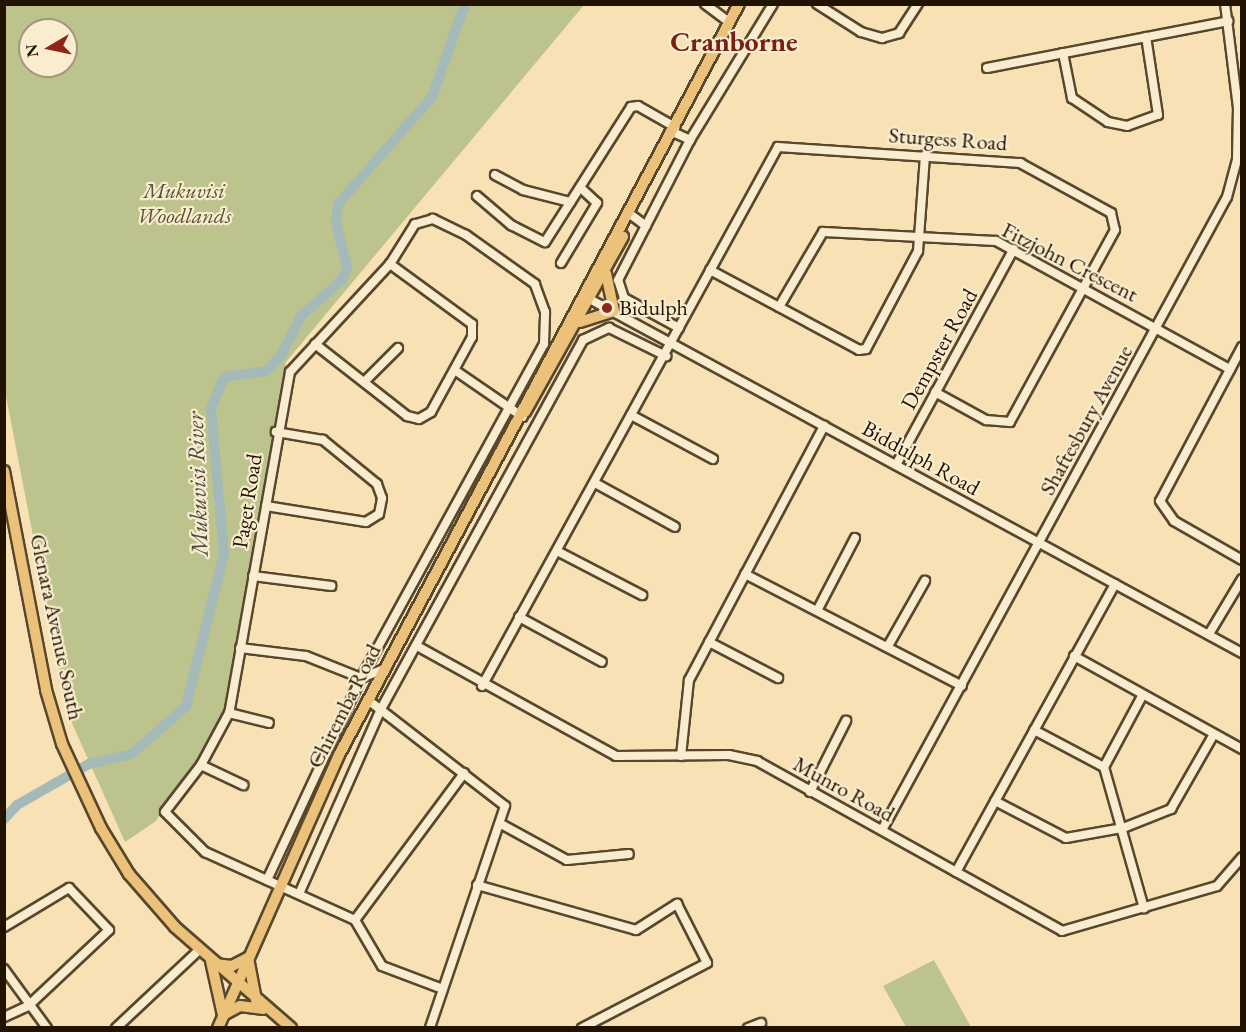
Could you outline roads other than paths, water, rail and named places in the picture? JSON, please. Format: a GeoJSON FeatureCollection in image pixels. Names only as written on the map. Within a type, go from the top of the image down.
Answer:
{"type":"FeatureCollection","features":[{"type":"Feature","properties":{"kind":"main road","name":"Chiremba Road"},"geometry":{"type":"LineString","coordinates":[[218,1028],[280,887],[368,700],[587,298],[739,4]]}},
{"type":"Feature","properties":{"kind":"main road","name":"Chiremba Road"},"geometry":{"type":"LineString","coordinates":[[524,415],[580,322],[587,298],[606,274],[630,214]]}},
{"type":"Feature","properties":{"kind":"main road"},"geometry":{"type":"LineString","coordinates":[[580,322],[614,312],[606,274]]}},
{"type":"Feature","properties":{"kind":"main road","name":"Glenara Avenue South"},"geometry":{"type":"LineString","coordinates":[[4,471],[41,666],[76,778],[129,874],[199,950],[291,1028]]}},
{"type":"Feature","properties":{"kind":"main road"},"geometry":{"type":"LineString","coordinates":[[256,1000],[248,958],[232,966],[213,962],[223,1015],[240,1006],[267,1010]]}},
{"type":"Feature","properties":{"kind":"street"},"geometry":{"type":"LineString","coordinates":[[705,4],[729,22]]}},
{"type":"Feature","properties":{"kind":"street"},"geometry":{"type":"LineString","coordinates":[[679,328],[624,298],[618,287],[620,273],[690,140],[772,4]]}},
{"type":"Feature","properties":{"kind":"street"},"geometry":{"type":"LineString","coordinates":[[817,4],[861,32],[882,38],[899,33],[918,4]]}},
{"type":"Feature","properties":{"kind":"street","name":"Shaftesbury Avenue"},"geometry":{"type":"LineString","coordinates":[[882,830],[1157,328],[1232,180],[1238,108],[1225,4]]}},
{"type":"Feature","properties":{"kind":"street"},"geometry":{"type":"LineString","coordinates":[[987,68],[1228,21]]}},
{"type":"Feature","properties":{"kind":"street"},"geometry":{"type":"LineString","coordinates":[[1063,53],[1072,98],[1108,122],[1127,126],[1158,115],[1146,37]]}},
{"type":"Feature","properties":{"kind":"street"},"geometry":{"type":"LineString","coordinates":[[477,196],[540,243],[570,202],[631,107],[638,106],[690,140]]}},
{"type":"Feature","properties":{"kind":"street","name":"Sturgess Road"},"geometry":{"type":"LineString","coordinates":[[482,686],[631,415],[666,356],[710,270],[778,147],[1020,163],[1111,213],[1115,230],[1010,422],[986,420],[935,392]]}},
{"type":"Feature","properties":{"kind":"street"},"geometry":{"type":"LineString","coordinates":[[710,270],[859,350],[866,349],[912,268],[920,236],[926,155]]}},
{"type":"Feature","properties":{"kind":"street"},"geometry":{"type":"LineString","coordinates":[[495,175],[523,190],[570,202]]}},
{"type":"Feature","properties":{"kind":"street"},"geometry":{"type":"LineString","coordinates":[[561,263],[597,203],[580,187]]}},
{"type":"Feature","properties":{"kind":"street"},"geometry":{"type":"LineString","coordinates":[[630,214],[645,226]]}},
{"type":"Feature","properties":{"kind":"street","name":"Paget Road"},"geometry":{"type":"LineString","coordinates":[[267,880],[193,845],[168,821],[168,803],[201,765],[229,713],[266,506],[276,432],[290,372],[390,264],[414,224],[425,219],[466,235],[535,284],[545,312],[543,344]]}},
{"type":"Feature","properties":{"kind":"street","name":"Fitzjohn Crescent"},"geometry":{"type":"LineString","coordinates":[[779,307],[823,232],[996,241],[1086,286],[1230,369]]}},
{"type":"Feature","properties":{"kind":"street","name":"Dempster Road"},"geometry":{"type":"LineString","coordinates":[[896,465],[1014,249]]}},
{"type":"Feature","properties":{"kind":"street"},"geometry":{"type":"LineString","coordinates":[[315,344],[364,382],[419,419],[431,412],[456,371],[472,337],[469,319],[390,264]]}},
{"type":"Feature","properties":{"kind":"street","name":"Biddulph Road"},"geometry":{"type":"LineString","coordinates":[[587,298],[673,341],[824,426],[1242,653]]}},
{"type":"Feature","properties":{"kind":"street"},"geometry":{"type":"LineString","coordinates":[[298,894],[381,709],[583,340],[597,329],[609,328],[666,356]]}},
{"type":"Feature","properties":{"kind":"street","name":"Chiremba Road"},"geometry":{"type":"LineString","coordinates":[[267,880],[361,678],[543,344]]}},
{"type":"Feature","properties":{"kind":"street"},"geometry":{"type":"LineString","coordinates":[[1242,347],[1160,501],[1168,517],[1242,560]]}},
{"type":"Feature","properties":{"kind":"street"},"geometry":{"type":"LineString","coordinates":[[364,382],[398,348]]}},
{"type":"Feature","properties":{"kind":"street"},"geometry":{"type":"LineString","coordinates":[[456,371],[524,415],[539,420]]}},
{"type":"Feature","properties":{"kind":"street"},"geometry":{"type":"LineString","coordinates":[[631,415],[713,459]]}},
{"type":"Feature","properties":{"kind":"street"},"geometry":{"type":"LineString","coordinates":[[681,756],[682,701],[709,642],[824,426]]}},
{"type":"Feature","properties":{"kind":"street"},"geometry":{"type":"LineString","coordinates":[[266,506],[366,522],[379,514],[382,498],[377,484],[323,440],[276,432]]}},
{"type":"Feature","properties":{"kind":"street"},"geometry":{"type":"LineString","coordinates":[[595,483],[675,527]]}},
{"type":"Feature","properties":{"kind":"street"},"geometry":{"type":"LineString","coordinates":[[448,520],[471,543]]}},
{"type":"Feature","properties":{"kind":"street"},"geometry":{"type":"LineString","coordinates":[[818,609],[855,538]]}},
{"type":"Feature","properties":{"kind":"street"},"geometry":{"type":"LineString","coordinates":[[557,551],[642,595]]}},
{"type":"Feature","properties":{"kind":"street"},"geometry":{"type":"LineString","coordinates":[[746,574],[818,609],[962,686]]}},
{"type":"Feature","properties":{"kind":"street"},"geometry":{"type":"LineString","coordinates":[[253,576],[331,586]]}},
{"type":"Feature","properties":{"kind":"street"},"geometry":{"type":"LineString","coordinates":[[1209,634],[1242,579]]}},
{"type":"Feature","properties":{"kind":"street"},"geometry":{"type":"LineString","coordinates":[[888,646],[925,581]]}},
{"type":"Feature","properties":{"kind":"street"},"geometry":{"type":"LineString","coordinates":[[956,872],[1114,584]]}},
{"type":"Feature","properties":{"kind":"street"},"geometry":{"type":"LineString","coordinates":[[519,617],[602,662]]}},
{"type":"Feature","properties":{"kind":"street"},"geometry":{"type":"LineString","coordinates":[[709,642],[778,678]]}},
{"type":"Feature","properties":{"kind":"street","name":"Munro Road"},"geometry":{"type":"LineString","coordinates":[[417,646],[482,686],[616,756],[744,756],[1062,931],[1223,883],[1242,857]]}},
{"type":"Feature","properties":{"kind":"street"},"geometry":{"type":"LineString","coordinates":[[240,648],[306,656],[361,678],[384,669]]}},
{"type":"Feature","properties":{"kind":"street"},"geometry":{"type":"LineString","coordinates":[[1074,656],[1142,696],[1242,749]]}},
{"type":"Feature","properties":{"kind":"street"},"geometry":{"type":"LineString","coordinates":[[1104,768],[1142,696]]}},
{"type":"Feature","properties":{"kind":"street"},"geometry":{"type":"LineString","coordinates":[[368,700],[504,803],[501,824],[477,885],[430,1028]]}},
{"type":"Feature","properties":{"kind":"street"},"geometry":{"type":"LineString","coordinates":[[229,713],[269,723]]}},
{"type":"Feature","properties":{"kind":"street"},"geometry":{"type":"LineString","coordinates":[[810,792],[846,721]]}},
{"type":"Feature","properties":{"kind":"street"},"geometry":{"type":"LineString","coordinates":[[1034,730],[1104,768],[1144,908]]}},
{"type":"Feature","properties":{"kind":"street"},"geometry":{"type":"LineString","coordinates":[[995,801],[1066,838],[1123,828],[1171,809],[1214,734]]}},
{"type":"Feature","properties":{"kind":"street"},"geometry":{"type":"LineString","coordinates":[[201,765],[243,785]]}},
{"type":"Feature","properties":{"kind":"street"},"geometry":{"type":"LineString","coordinates":[[355,920],[464,773]]}},
{"type":"Feature","properties":{"kind":"street"},"geometry":{"type":"LineString","coordinates":[[501,824],[567,860],[629,854]]}},
{"type":"Feature","properties":{"kind":"street"},"geometry":{"type":"LineString","coordinates":[[267,880],[355,920],[376,962],[442,989]]}},
{"type":"Feature","properties":{"kind":"street"},"geometry":{"type":"LineString","coordinates":[[477,885],[636,930],[677,904],[707,963],[582,1028]]}},
{"type":"Feature","properties":{"kind":"street"},"geometry":{"type":"LineString","coordinates":[[4,927],[72,888],[109,933],[28,1006],[4,1017]]}},
{"type":"Feature","properties":{"kind":"street"},"geometry":{"type":"LineString","coordinates":[[116,1028],[199,950]]}},
{"type":"Feature","properties":{"kind":"street"},"geometry":{"type":"LineString","coordinates":[[4,969],[28,1006],[47,1028]]}},
{"type":"Feature","properties":{"kind":"street"},"geometry":{"type":"LineString","coordinates":[[748,1028],[761,1023]]}},
{"type":"Feature","properties":{"kind":"waterway","name":"Mukuvisi River"},"geometry":{"type":"LineString","coordinates":[[4,819],[17,805],[89,764],[132,754],[186,706],[224,554],[211,409],[224,377],[266,371],[281,356],[301,316],[342,280],[347,267],[336,223],[338,204],[432,97],[465,4]]}},
{"type":"Feature","properties":{"kind":"place","name":"Bidulph"},"geometry":{"type":"Point","coordinates":[607,308]}},
{"type":"Feature","properties":{"kind":"district","name":"Cranborne"},"geometry":{"type":"Point","coordinates":[734,41]}},
{"type":"Feature","properties":{"kind":"park label","name":"Mukuvisi Woodlands"},"geometry":{"type":"Point","coordinates":[184,202]}}]}
